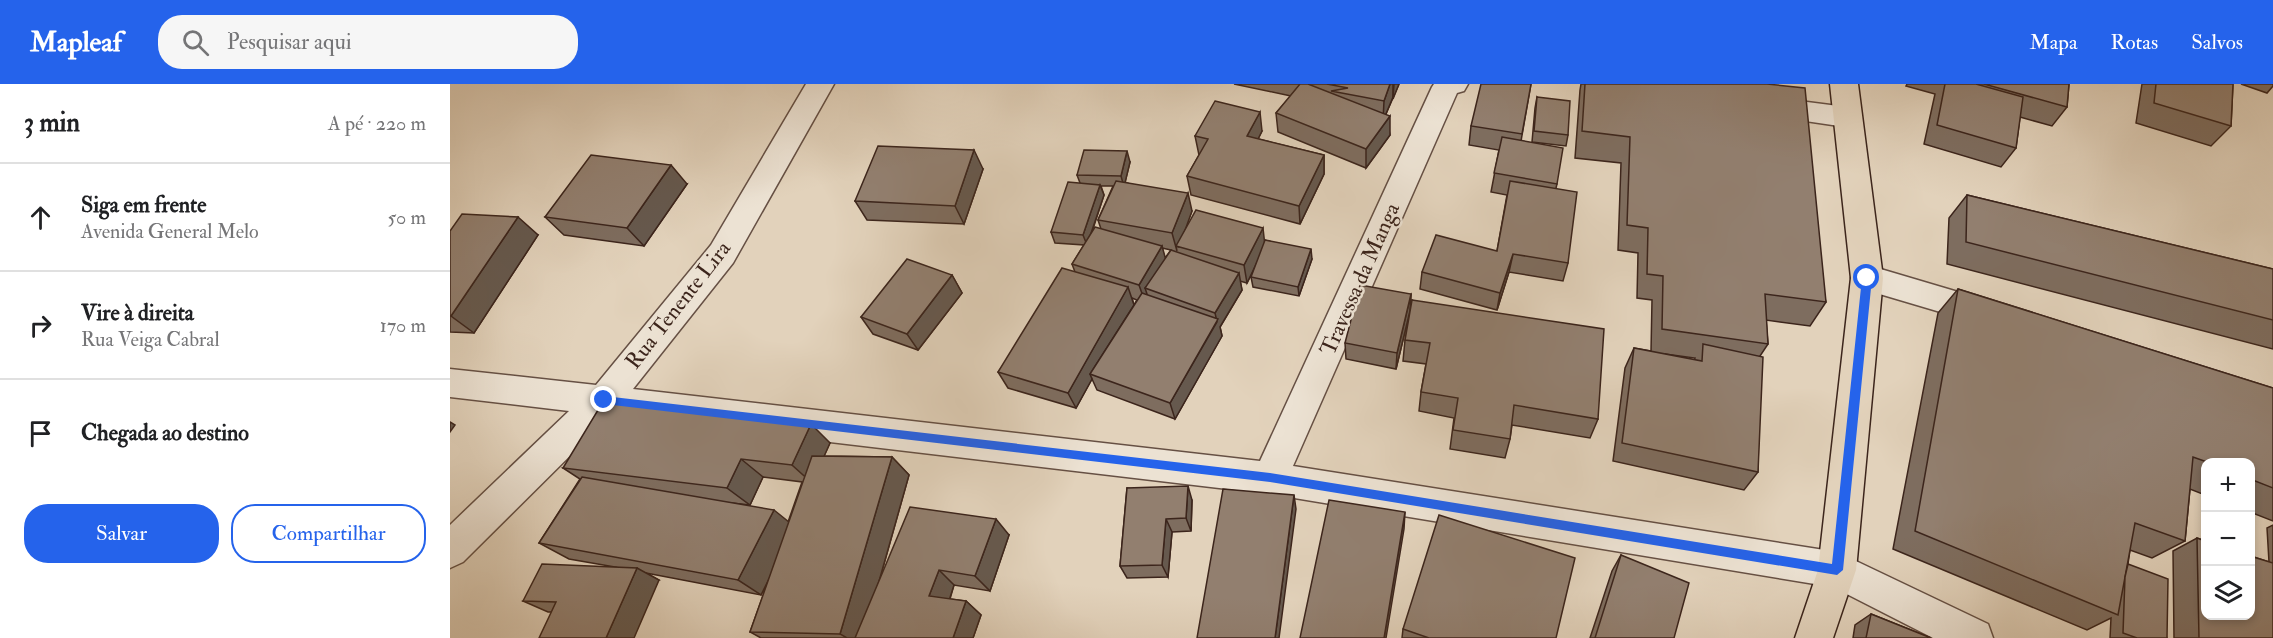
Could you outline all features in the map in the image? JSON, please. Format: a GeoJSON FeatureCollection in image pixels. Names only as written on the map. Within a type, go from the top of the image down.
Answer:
{"type":"FeatureCollection","features":[{"type":"Feature","properties":{"kind":"main road"},"geometry":{"type":"LineString","coordinates":[[1814,638],[1837,570],[1867,278],[1846,117],[1844,84]]}},
{"type":"Feature","properties":{"kind":"street","name":"Rua Tenente Lira"},"geometry":{"type":"LineString","coordinates":[[450,550],[604,400],[722,254],[820,84]]}},
{"type":"Feature","properties":{"kind":"street","name":"Travessa da Manga"},"geometry":{"type":"LineString","coordinates":[[1270,478],[1446,87],[1454,84]]}},
{"type":"Feature","properties":{"kind":"street"},"geometry":{"type":"LineString","coordinates":[[1730,103],[1846,117]]}},
{"type":"Feature","properties":{"kind":"street"},"geometry":{"type":"LineString","coordinates":[[1867,278],[2025,323]]}},
{"type":"Feature","properties":{"kind":"street"},"geometry":{"type":"LineString","coordinates":[[450,383],[1270,478],[1837,570],[1974,638]]}},
{"type":"Feature","properties":{"kind":"building"},"geometry":{"type":"Polygon","coordinates":[[[1300,84],[1308,84],[1390,116],[1366,149],[1276,113],[1300,84]]]}},
{"type":"Feature","properties":{"kind":"building"},"geometry":{"type":"Polygon","coordinates":[[[1327,84],[1390,84],[1384,101],[1331,91],[1348,88],[1327,84]]]}},
{"type":"Feature","properties":{"kind":"building"},"geometry":{"type":"Polygon","coordinates":[[[1481,84],[1531,84],[1522,134],[1471,126],[1481,84]]]}},
{"type":"Feature","properties":{"kind":"building"},"geometry":{"type":"Polygon","coordinates":[[[1585,84],[1767,84],[1805,88],[1826,302],[1765,294],[1768,344],[1662,329],[1663,276],[1647,274],[1648,228],[1627,225],[1630,137],[1582,131],[1585,84]]]}},
{"type":"Feature","properties":{"kind":"building"},"geometry":{"type":"Polygon","coordinates":[[[1945,84],[1976,84],[2023,97],[2016,148],[1937,125],[1945,84]]]}},
{"type":"Feature","properties":{"kind":"building"},"geometry":{"type":"Polygon","coordinates":[[[1984,84],[2069,84],[2067,107],[1984,84]]]}},
{"type":"Feature","properties":{"kind":"building"},"geometry":{"type":"Polygon","coordinates":[[[2156,84],[2233,84],[2231,126],[2154,103],[2156,84]]]}},
{"type":"Feature","properties":{"kind":"building"},"geometry":{"type":"Polygon","coordinates":[[[1537,97],[1570,101],[1568,135],[1534,131],[1537,97]]]}},
{"type":"Feature","properties":{"kind":"building"},"geometry":{"type":"Polygon","coordinates":[[[1215,101],[1260,112],[1247,136],[1324,155],[1299,206],[1187,176],[1208,139],[1195,136],[1215,101]]]}},
{"type":"Feature","properties":{"kind":"building"},"geometry":{"type":"Polygon","coordinates":[[[1502,137],[1563,148],[1557,184],[1494,173],[1502,137]]]}},
{"type":"Feature","properties":{"kind":"building"},"geometry":{"type":"Polygon","coordinates":[[[878,146],[974,150],[955,206],[855,201],[878,146]]]}},
{"type":"Feature","properties":{"kind":"building"},"geometry":{"type":"Polygon","coordinates":[[[1084,150],[1127,151],[1121,176],[1077,175],[1084,150]]]}},
{"type":"Feature","properties":{"kind":"building"},"geometry":{"type":"Polygon","coordinates":[[[591,155],[671,165],[627,228],[545,217],[591,155]]]}},
{"type":"Feature","properties":{"kind":"building"},"geometry":{"type":"Polygon","coordinates":[[[1116,181],[1188,193],[1172,233],[1098,220],[1116,181]]]}},
{"type":"Feature","properties":{"kind":"building"},"geometry":{"type":"Polygon","coordinates":[[[1510,181],[1577,192],[1568,263],[1513,254],[1500,293],[1422,272],[1436,235],[1497,251],[1510,181]]]}},
{"type":"Feature","properties":{"kind":"building"},"geometry":{"type":"Polygon","coordinates":[[[1068,182],[1100,185],[1083,235],[1051,232],[1068,182]]]}},
{"type":"Feature","properties":{"kind":"building"},"geometry":{"type":"Polygon","coordinates":[[[1967,195],[2273,269],[2273,320],[1966,242],[1967,195]]]}},
{"type":"Feature","properties":{"kind":"building"},"geometry":{"type":"Polygon","coordinates":[[[1196,210],[1263,228],[1244,265],[1176,246],[1196,210]]]}},
{"type":"Feature","properties":{"kind":"building"},"geometry":{"type":"Polygon","coordinates":[[[462,214],[518,217],[450,316],[450,231],[462,214]]]}},
{"type":"Feature","properties":{"kind":"building"},"geometry":{"type":"Polygon","coordinates":[[[1095,227],[1162,246],[1139,285],[1072,264],[1095,227]]]}},
{"type":"Feature","properties":{"kind":"building"},"geometry":{"type":"Polygon","coordinates":[[[1265,240],[1311,249],[1298,287],[1251,277],[1265,240]]]}},
{"type":"Feature","properties":{"kind":"building"},"geometry":{"type":"Polygon","coordinates":[[[1171,250],[1239,273],[1215,313],[1145,288],[1171,250]]]}},
{"type":"Feature","properties":{"kind":"building"},"geometry":{"type":"Polygon","coordinates":[[[907,259],[952,275],[907,334],[861,317],[907,259]]]}},
{"type":"Feature","properties":{"kind":"building"},"geometry":{"type":"Polygon","coordinates":[[[1062,268],[1128,287],[1068,393],[998,372],[1062,268]]]}},
{"type":"Feature","properties":{"kind":"building"},"geometry":{"type":"Polygon","coordinates":[[[1360,285],[1411,294],[1397,353],[1345,343],[1360,285]]]}},
{"type":"Feature","properties":{"kind":"building"},"geometry":{"type":"Polygon","coordinates":[[[1958,289],[2273,388],[2273,488],[2255,481],[2255,458],[2201,458],[2201,460],[2193,457],[2185,541],[2135,523],[2118,615],[1915,531],[1958,289]]]}},
{"type":"Feature","properties":{"kind":"building"},"geometry":{"type":"Polygon","coordinates":[[[1142,293],[1218,319],[1170,403],[1090,374],[1142,293]]]}},
{"type":"Feature","properties":{"kind":"building"},"geometry":{"type":"Polygon","coordinates":[[[1412,300],[1604,329],[1598,419],[1514,405],[1510,439],[1453,430],[1458,398],[1421,392],[1430,343],[1405,340],[1412,300]]]}},
{"type":"Feature","properties":{"kind":"building"},"geometry":{"type":"Polygon","coordinates":[[[1703,344],[1763,357],[1758,472],[1622,443],[1634,348],[1702,361],[1703,344]]]}},
{"type":"Feature","properties":{"kind":"building"},"geometry":{"type":"Polygon","coordinates":[[[604,400],[811,424],[792,465],[741,459],[727,488],[563,468],[604,400]]]}},
{"type":"Feature","properties":{"kind":"building"},"geometry":{"type":"Polygon","coordinates":[[[812,456],[892,457],[840,634],[750,632],[812,456]]]}},
{"type":"Feature","properties":{"kind":"building"},"geometry":{"type":"Polygon","coordinates":[[[582,477],[774,510],[738,580],[539,543],[582,477]]]}},
{"type":"Feature","properties":{"kind":"building"},"geometry":{"type":"Polygon","coordinates":[[[1188,486],[1186,518],[1166,519],[1162,565],[1120,566],[1127,488],[1188,486]]]}},
{"type":"Feature","properties":{"kind":"building"},"geometry":{"type":"Polygon","coordinates":[[[1223,489],[1294,495],[1275,638],[1197,638],[1223,489]]]}},
{"type":"Feature","properties":{"kind":"building"},"geometry":{"type":"Polygon","coordinates":[[[1329,500],[1405,512],[1384,638],[1300,638],[1329,500]]]}},
{"type":"Feature","properties":{"kind":"building"},"geometry":{"type":"Polygon","coordinates":[[[910,507],[996,519],[975,576],[939,570],[929,596],[966,601],[953,638],[855,638],[910,507]]]}},
{"type":"Feature","properties":{"kind":"building"},"geometry":{"type":"Polygon","coordinates":[[[1439,515],[1575,558],[1556,638],[1429,638],[1403,629],[1439,515]]]}},
{"type":"Feature","properties":{"kind":"building"},"geometry":{"type":"Polygon","coordinates":[[[2197,538],[2201,540],[2201,620],[2255,620],[2255,558],[2273,563],[2273,638],[2199,638],[2197,538]]]}},
{"type":"Feature","properties":{"kind":"building"},"geometry":{"type":"Polygon","coordinates":[[[1621,555],[1689,583],[1674,638],[1595,638],[1621,555]]]}},
{"type":"Feature","properties":{"kind":"building"},"geometry":{"type":"Polygon","coordinates":[[[542,564],[637,568],[606,638],[539,638],[556,602],[523,601],[542,564]]]}},
{"type":"Feature","properties":{"kind":"building"},"geometry":{"type":"Polygon","coordinates":[[[2128,564],[2168,579],[2167,638],[2137,638],[2123,633],[2125,577],[2128,564]]]}},
{"type":"Feature","properties":{"kind":"building"},"geometry":{"type":"Polygon","coordinates":[[[1871,614],[1931,638],[1866,638],[1871,614]]]}},
{"type":"Feature","properties":{"kind":"route"},"geometry":{"type":"LineString","coordinates":[[604,400],[1270,478],[1837,570],[1867,278]]}}]}
